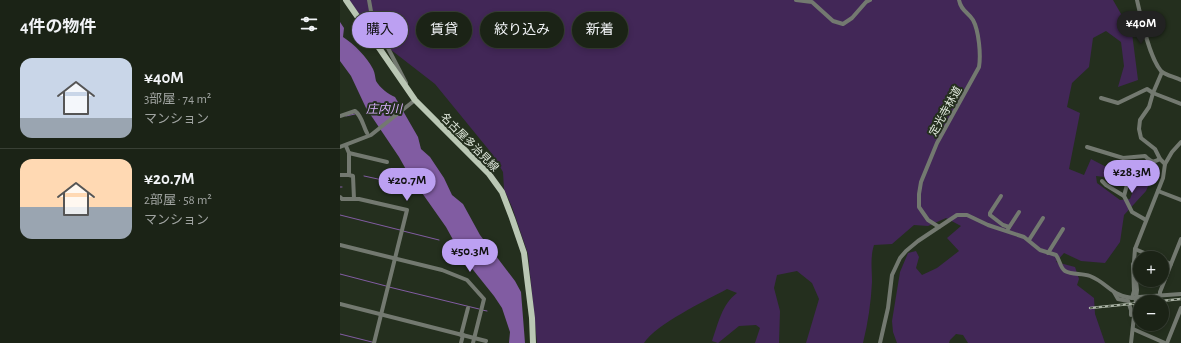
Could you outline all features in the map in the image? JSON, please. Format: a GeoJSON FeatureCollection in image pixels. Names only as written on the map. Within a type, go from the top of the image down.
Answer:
{"type":"FeatureCollection","features":[{"type":"Feature","properties":{"kind":"main road","name":"名古屋多治見線"},"geometry":{"type":"LineString","coordinates":[[346,0],[415,100],[489,174],[496,182],[506,200],[524,253],[532,318],[533,343]]}},
{"type":"Feature","properties":{"kind":"street"},"geometry":{"type":"LineString","coordinates":[[369,0],[372,17],[404,79],[408,90]]}},
{"type":"Feature","properties":{"kind":"street"},"geometry":{"type":"LineString","coordinates":[[796,0],[812,2],[833,21],[844,24],[852,18],[866,2],[870,0]]}},
{"type":"Feature","properties":{"kind":"street","name":"定光寺林道"},"geometry":{"type":"LineString","coordinates":[[938,227],[928,220],[920,207],[919,194],[921,182],[937,143],[979,67],[980,58],[976,28],[972,19],[961,8],[959,0]]}},
{"type":"Feature","properties":{"kind":"street"},"geometry":{"type":"LineString","coordinates":[[1137,0],[1151,50],[1162,72],[1181,80]]}},
{"type":"Feature","properties":{"kind":"street"},"geometry":{"type":"LineString","coordinates":[[1162,72],[1149,107],[1140,120],[1139,129],[1141,138],[1155,149],[1160,159],[1165,164]]}},
{"type":"Feature","properties":{"kind":"street"},"geometry":{"type":"LineString","coordinates":[[1101,98],[1118,103],[1139,94],[1145,89],[1181,104]]}},
{"type":"Feature","properties":{"kind":"street"},"geometry":{"type":"LineString","coordinates":[[340,147],[346,146],[375,132],[415,100]]}},
{"type":"Feature","properties":{"kind":"street"},"geometry":{"type":"LineString","coordinates":[[340,116],[356,111],[359,114],[367,133]]}},
{"type":"Feature","properties":{"kind":"street"},"geometry":{"type":"LineString","coordinates":[[1140,251],[1135,249],[1163,178],[1165,164],[1172,152],[1181,142]]}},
{"type":"Feature","properties":{"kind":"street"},"geometry":{"type":"LineString","coordinates":[[346,146],[349,153],[349,175]]}},
{"type":"Feature","properties":{"kind":"street"},"geometry":{"type":"LineString","coordinates":[[1087,147],[1123,158],[1145,156],[1151,162],[1160,159]]}},
{"type":"Feature","properties":{"kind":"street"},"geometry":{"type":"LineString","coordinates":[[349,153],[387,162]]}},
{"type":"Feature","properties":{"kind":"street"},"geometry":{"type":"LineString","coordinates":[[340,175],[353,176],[354,199]]}},
{"type":"Feature","properties":{"kind":"street"},"geometry":{"type":"LineString","coordinates":[[1124,196],[1128,180]]}},
{"type":"Feature","properties":{"kind":"street"},"geometry":{"type":"LineString","coordinates":[[1102,181],[1124,196],[1132,212],[1146,220]]}},
{"type":"Feature","properties":{"kind":"street"},"geometry":{"type":"LineString","coordinates":[[1158,191],[1181,200]]}},
{"type":"Feature","properties":{"kind":"street"},"geometry":{"type":"LineString","coordinates":[[1001,196],[990,215],[1008,229],[1029,240],[1040,250],[1058,257],[1063,270],[1069,273],[1082,274],[1098,280],[1121,296],[1133,297]]}},
{"type":"Feature","properties":{"kind":"street"},"geometry":{"type":"LineString","coordinates":[[340,197],[359,199],[407,210],[374,343]]}},
{"type":"Feature","properties":{"kind":"street"},"geometry":{"type":"LineString","coordinates":[[1008,229],[1019,212]]}},
{"type":"Feature","properties":{"kind":"street"},"geometry":{"type":"LineString","coordinates":[[880,343],[888,308],[891,280],[900,258],[906,251],[957,215],[963,214],[988,225],[1008,229]]}},
{"type":"Feature","properties":{"kind":"street"},"geometry":{"type":"LineString","coordinates":[[1029,240],[1043,218]]}},
{"type":"Feature","properties":{"kind":"street"},"geometry":{"type":"LineString","coordinates":[[1048,253],[1063,229]]}},
{"type":"Feature","properties":{"kind":"street"},"geometry":{"type":"LineString","coordinates":[[1160,295],[1181,239]]}},
{"type":"Feature","properties":{"kind":"street"},"geometry":{"type":"LineString","coordinates":[[340,245],[442,270],[467,280],[484,299],[473,343]]}},
{"type":"Feature","properties":{"kind":"street"},"geometry":{"type":"LineString","coordinates":[[1133,265],[1133,280]]}},
{"type":"Feature","properties":{"kind":"street"},"geometry":{"type":"LineString","coordinates":[[1114,292],[1118,299],[1129,302],[1132,312],[1130,323],[1133,324]]}},
{"type":"Feature","properties":{"kind":"street"},"geometry":{"type":"LineString","coordinates":[[1169,295],[1181,294]]}},
{"type":"Feature","properties":{"kind":"street"},"geometry":{"type":"LineString","coordinates":[[340,304],[486,341]]}},
{"type":"Feature","properties":{"kind":"street"},"geometry":{"type":"LineString","coordinates":[[461,343],[468,308]]}},
{"type":"Feature","properties":{"kind":"street"},"geometry":{"type":"LineString","coordinates":[[1138,331],[1166,343],[1181,308]]}},
{"type":"Feature","properties":{"kind":"street"},"geometry":{"type":"LineString","coordinates":[[1131,343],[1133,329]]}},
{"type":"Feature","properties":{"kind":"shaded area"},"geometry":{"type":"Polygon","coordinates":[[[349,0],[1113,0],[1132,33],[1138,80],[1118,87],[1124,66],[1121,42],[1106,31],[1093,38],[1089,67],[1072,83],[1067,107],[1080,113],[1069,169],[1084,175],[1091,159],[1116,172],[1113,178],[1096,176],[1097,183],[1120,200],[1130,199],[1144,167],[1145,161],[1156,168],[1146,191],[1124,215],[1120,242],[1105,263],[1081,261],[1064,253],[1056,262],[1075,267],[1079,279],[1077,285],[1094,298],[1095,314],[1105,343],[968,343],[963,335],[956,334],[949,343],[897,343],[893,332],[892,321],[900,272],[908,253],[916,251],[919,257],[916,268],[922,275],[937,268],[959,251],[947,238],[961,226],[946,218],[928,226],[914,225],[892,244],[874,245],[870,305],[863,343],[806,343],[819,299],[812,283],[797,271],[777,275],[774,288],[780,311],[779,343],[755,343],[760,328],[756,325],[739,326],[718,343],[712,341],[724,309],[737,293],[727,289],[694,306],[659,328],[644,343],[537,343],[528,254],[512,207],[504,189],[503,172],[493,155],[435,84],[389,48],[408,48],[408,12],[358,12],[349,0]]]}},
{"type":"Feature","properties":{"kind":"water","name":"庄内川"},"geometry":{"type":"Polygon","coordinates":[[[340,22],[344,28],[343,37],[352,44],[352,48],[357,48],[364,55],[373,69],[376,81],[380,86],[395,97],[418,137],[421,149],[430,157],[444,178],[452,195],[463,204],[480,235],[515,281],[521,292],[525,343],[509,343],[510,332],[502,308],[462,256],[446,227],[408,173],[366,108],[351,76],[340,61],[340,22]]]}},
{"type":"Feature","properties":{"kind":"waterway"},"geometry":{"type":"LineString","coordinates":[[346,116],[355,114]]}},
{"type":"Feature","properties":{"kind":"waterway"},"geometry":{"type":"LineString","coordinates":[[364,176],[401,184]]}},
{"type":"Feature","properties":{"kind":"waterway"},"geometry":{"type":"LineString","coordinates":[[340,215],[400,230]]}},
{"type":"Feature","properties":{"kind":"waterway"},"geometry":{"type":"LineString","coordinates":[[403,231],[439,240]]}},
{"type":"Feature","properties":{"kind":"waterway"},"geometry":{"type":"LineString","coordinates":[[340,274],[386,286]]}},
{"type":"Feature","properties":{"kind":"waterway"},"geometry":{"type":"LineString","coordinates":[[389,287],[479,309]]}},
{"type":"Feature","properties":{"kind":"waterway"},"geometry":{"type":"LineString","coordinates":[[482,310],[487,311]]}},
{"type":"Feature","properties":{"kind":"waterway"},"geometry":{"type":"LineString","coordinates":[[340,334],[372,342]]}},
{"type":"Feature","properties":{"kind":"railway"},"geometry":{"type":"LineString","coordinates":[[1169,300],[1181,299]]}},
{"type":"Feature","properties":{"kind":"railway"},"geometry":{"type":"LineString","coordinates":[[1090,308],[1133,304]]}}]}
